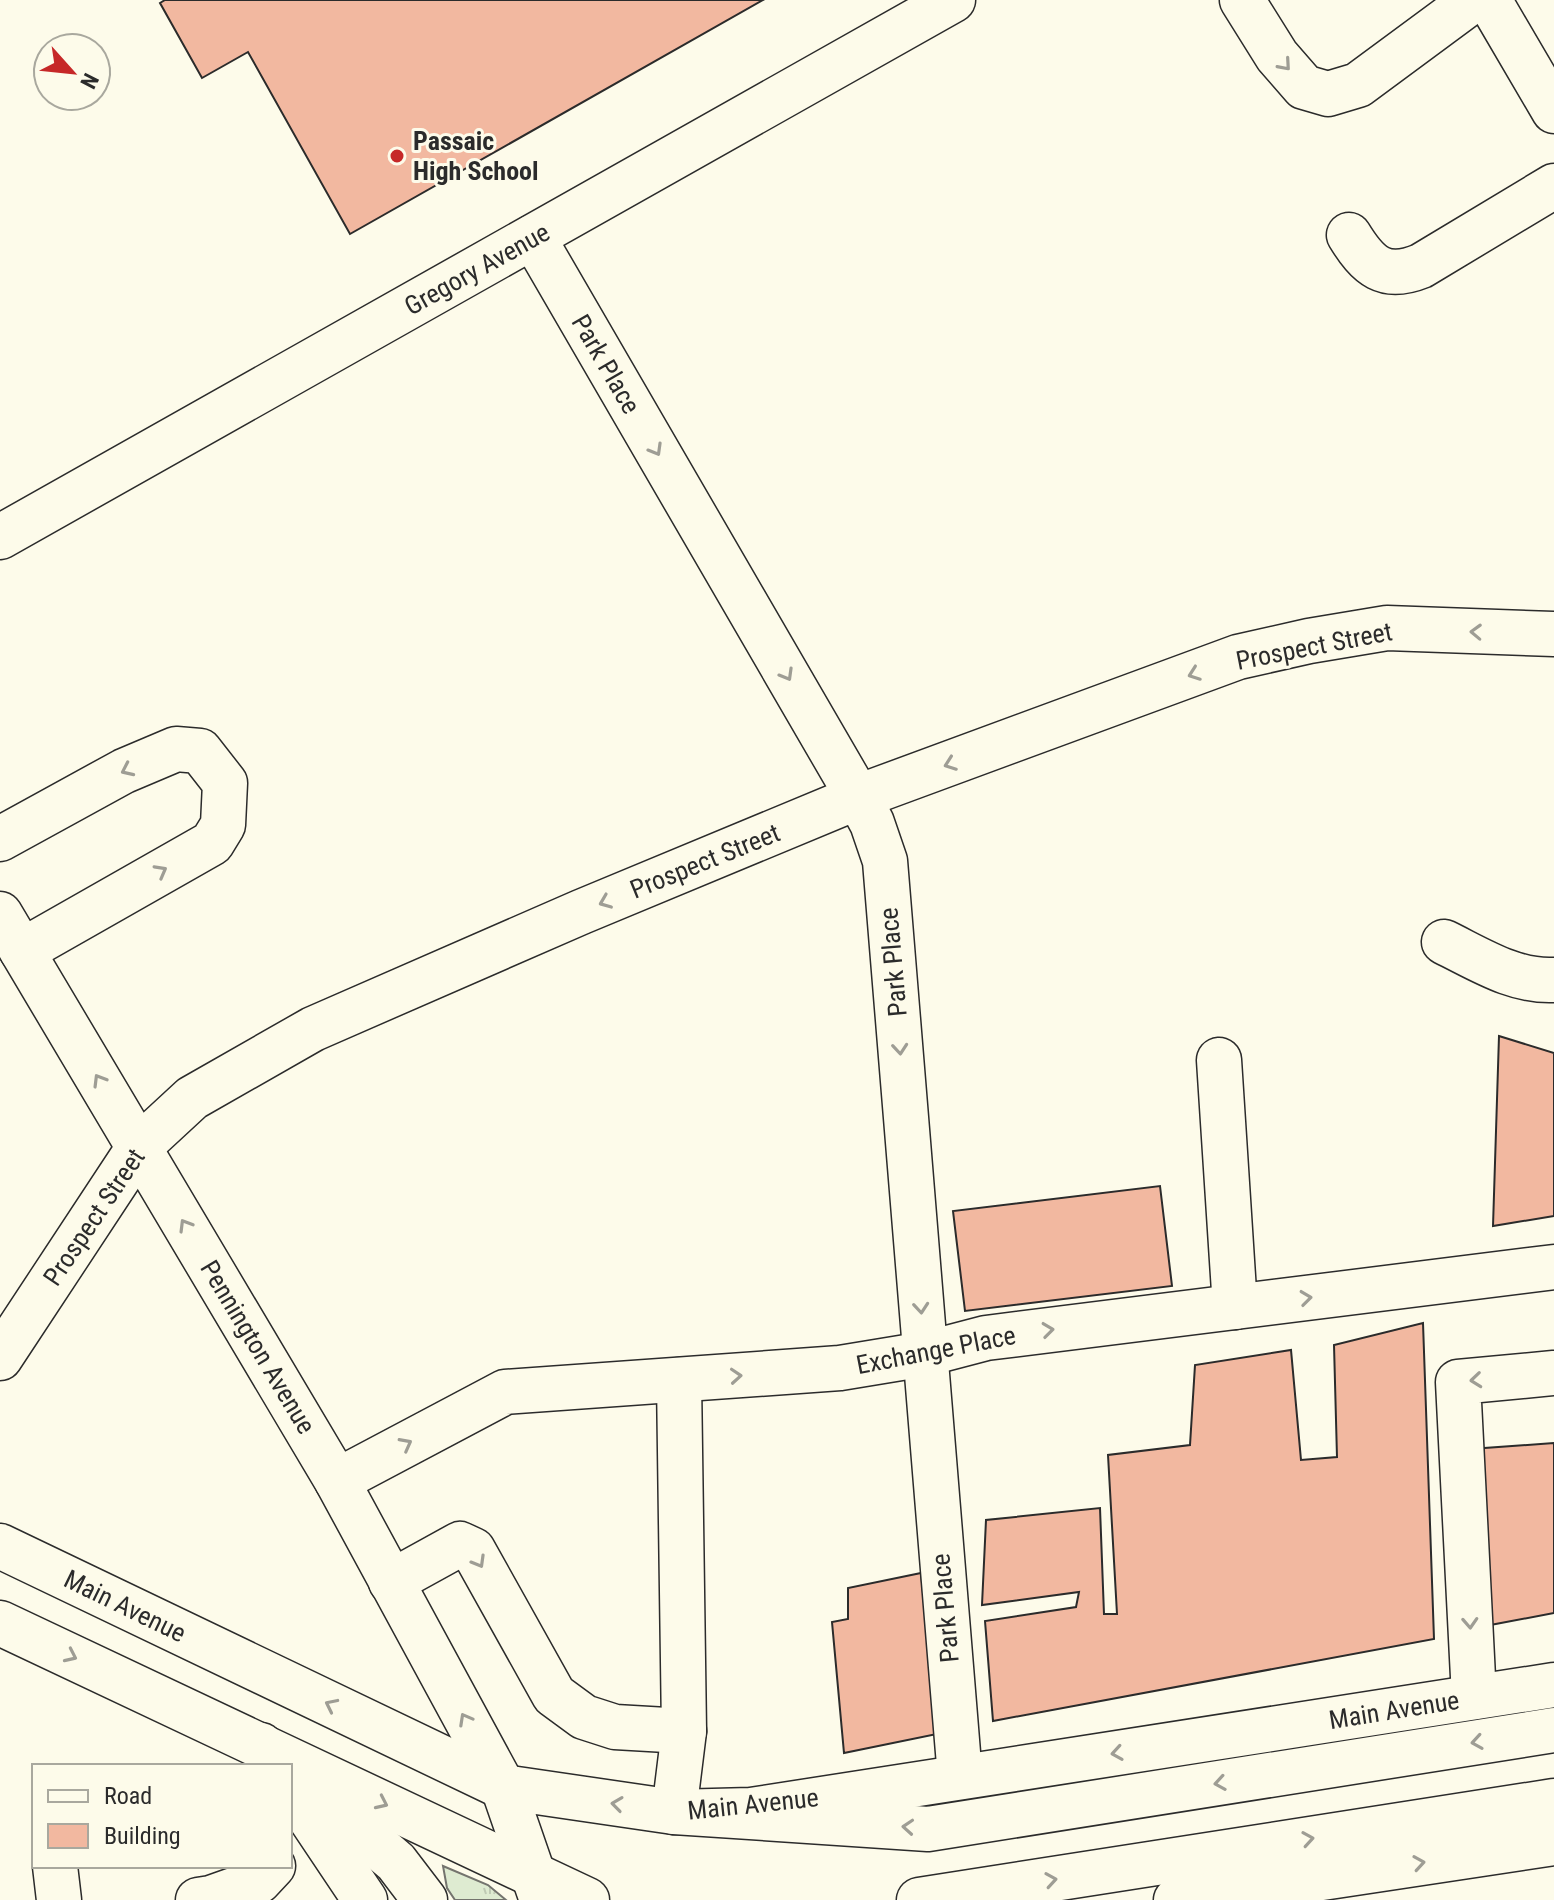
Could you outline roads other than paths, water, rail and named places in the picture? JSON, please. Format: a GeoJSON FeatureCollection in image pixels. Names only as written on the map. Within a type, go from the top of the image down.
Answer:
{"type":"FeatureCollection","features":[{"type":"Feature","properties":{"kind":"main road","name":"Gregory Avenue"},"geometry":{"type":"LineString","coordinates":[[0,537],[953,0]]}},
{"type":"Feature","properties":{"kind":"main road"},"geometry":{"type":"LineString","coordinates":[[1242,0],[1277,56],[1304,87],[1328,94],[1358,85],[1473,0]]}},
{"type":"Feature","properties":{"kind":"main road"},"geometry":{"type":"LineString","coordinates":[[1489,0],[1554,111]]}},
{"type":"Feature","properties":{"kind":"main road"},"geometry":{"type":"LineString","coordinates":[[1349,235],[1362,257],[1375,267],[1405,273],[1554,186]]}},
{"type":"Feature","properties":{"kind":"main road","name":"Park Place"},"geometry":{"type":"LineString","coordinates":[[533,237],[858,797],[872,823],[885,861],[960,1777]]}},
{"type":"Feature","properties":{"kind":"main road","name":"Prospect Street"},"geometry":{"type":"LineString","coordinates":[[0,1358],[139,1147],[192,1098],[313,1029],[581,912],[858,797],[1238,657],[1387,628],[1554,634]]}},
{"type":"Feature","properties":{"kind":"main road"},"geometry":{"type":"LineString","coordinates":[[0,839],[124,771],[176,749],[200,751],[225,783],[223,825],[212,843],[22,951]]}},
{"type":"Feature","properties":{"kind":"main road","name":"Pennington Avenue"},"geometry":{"type":"LineString","coordinates":[[0,914],[337,1481],[503,1787],[539,1888]]}},
{"type":"Feature","properties":{"kind":"main road"},"geometry":{"type":"LineString","coordinates":[[1444,942],[1511,975],[1537,981],[1554,980]]}},
{"type":"Feature","properties":{"kind":"main road"},"geometry":{"type":"LineString","coordinates":[[1219,1060],[1235,1307]]}},
{"type":"Feature","properties":{"kind":"main road","name":"Exchange Place"},"geometry":{"type":"LineString","coordinates":[[337,1481],[505,1392],[840,1368],[925,1354],[986,1338],[1554,1267]]}},
{"type":"Feature","properties":{"kind":"main road"},"geometry":{"type":"LineString","coordinates":[[1474,1697],[1458,1382],[1554,1373]]}},
{"type":"Feature","properties":{"kind":"main road"},"geometry":{"type":"LineString","coordinates":[[679,1380],[677,1416],[684,1731],[674,1812],[928,1829],[1554,1730]]}},
{"type":"Feature","properties":{"kind":"main road"},"geometry":{"type":"LineString","coordinates":[[391,1582],[460,1544],[473,1550],[554,1695],[584,1717],[615,1727],[684,1731]]}},
{"type":"Feature","properties":{"kind":"main road","name":"Main Avenue"},"geometry":{"type":"LineString","coordinates":[[0,1546],[503,1787],[674,1812],[751,1810],[1554,1685]]}},
{"type":"Feature","properties":{"kind":"main road"},"geometry":{"type":"LineString","coordinates":[[0,1623],[276,1763]]}},
{"type":"Feature","properties":{"kind":"main road"},"geometry":{"type":"LineString","coordinates":[[292,1771],[539,1888],[587,1900]]}},
{"type":"Feature","properties":{"kind":"main road"},"geometry":{"type":"LineString","coordinates":[[292,1776],[396,1862],[425,1900]]}},
{"type":"Feature","properties":{"kind":"main road"},"geometry":{"type":"LineString","coordinates":[[292,1791],[365,1900]]}},
{"type":"Feature","properties":{"kind":"main road"},"geometry":{"type":"LineString","coordinates":[[919,1900],[1554,1801]]}},
{"type":"Feature","properties":{"kind":"main road"},"geometry":{"type":"LineString","coordinates":[[956,1824],[965,1893]]}},
{"type":"Feature","properties":{"kind":"main road"},"geometry":{"type":"LineString","coordinates":[[1176,1900],[1554,1843]]}},
{"type":"Feature","properties":{"kind":"main road"},"geometry":{"type":"LineString","coordinates":[[55,1868],[59,1900]]}},
{"type":"Feature","properties":{"kind":"main road"},"geometry":{"type":"LineString","coordinates":[[198,1900],[259,1881],[271,1868]]}},
{"type":"Feature","properties":{"kind":"place","name":"Passaic High School"},"geometry":{"type":"Point","coordinates":[397,156]}}]}
